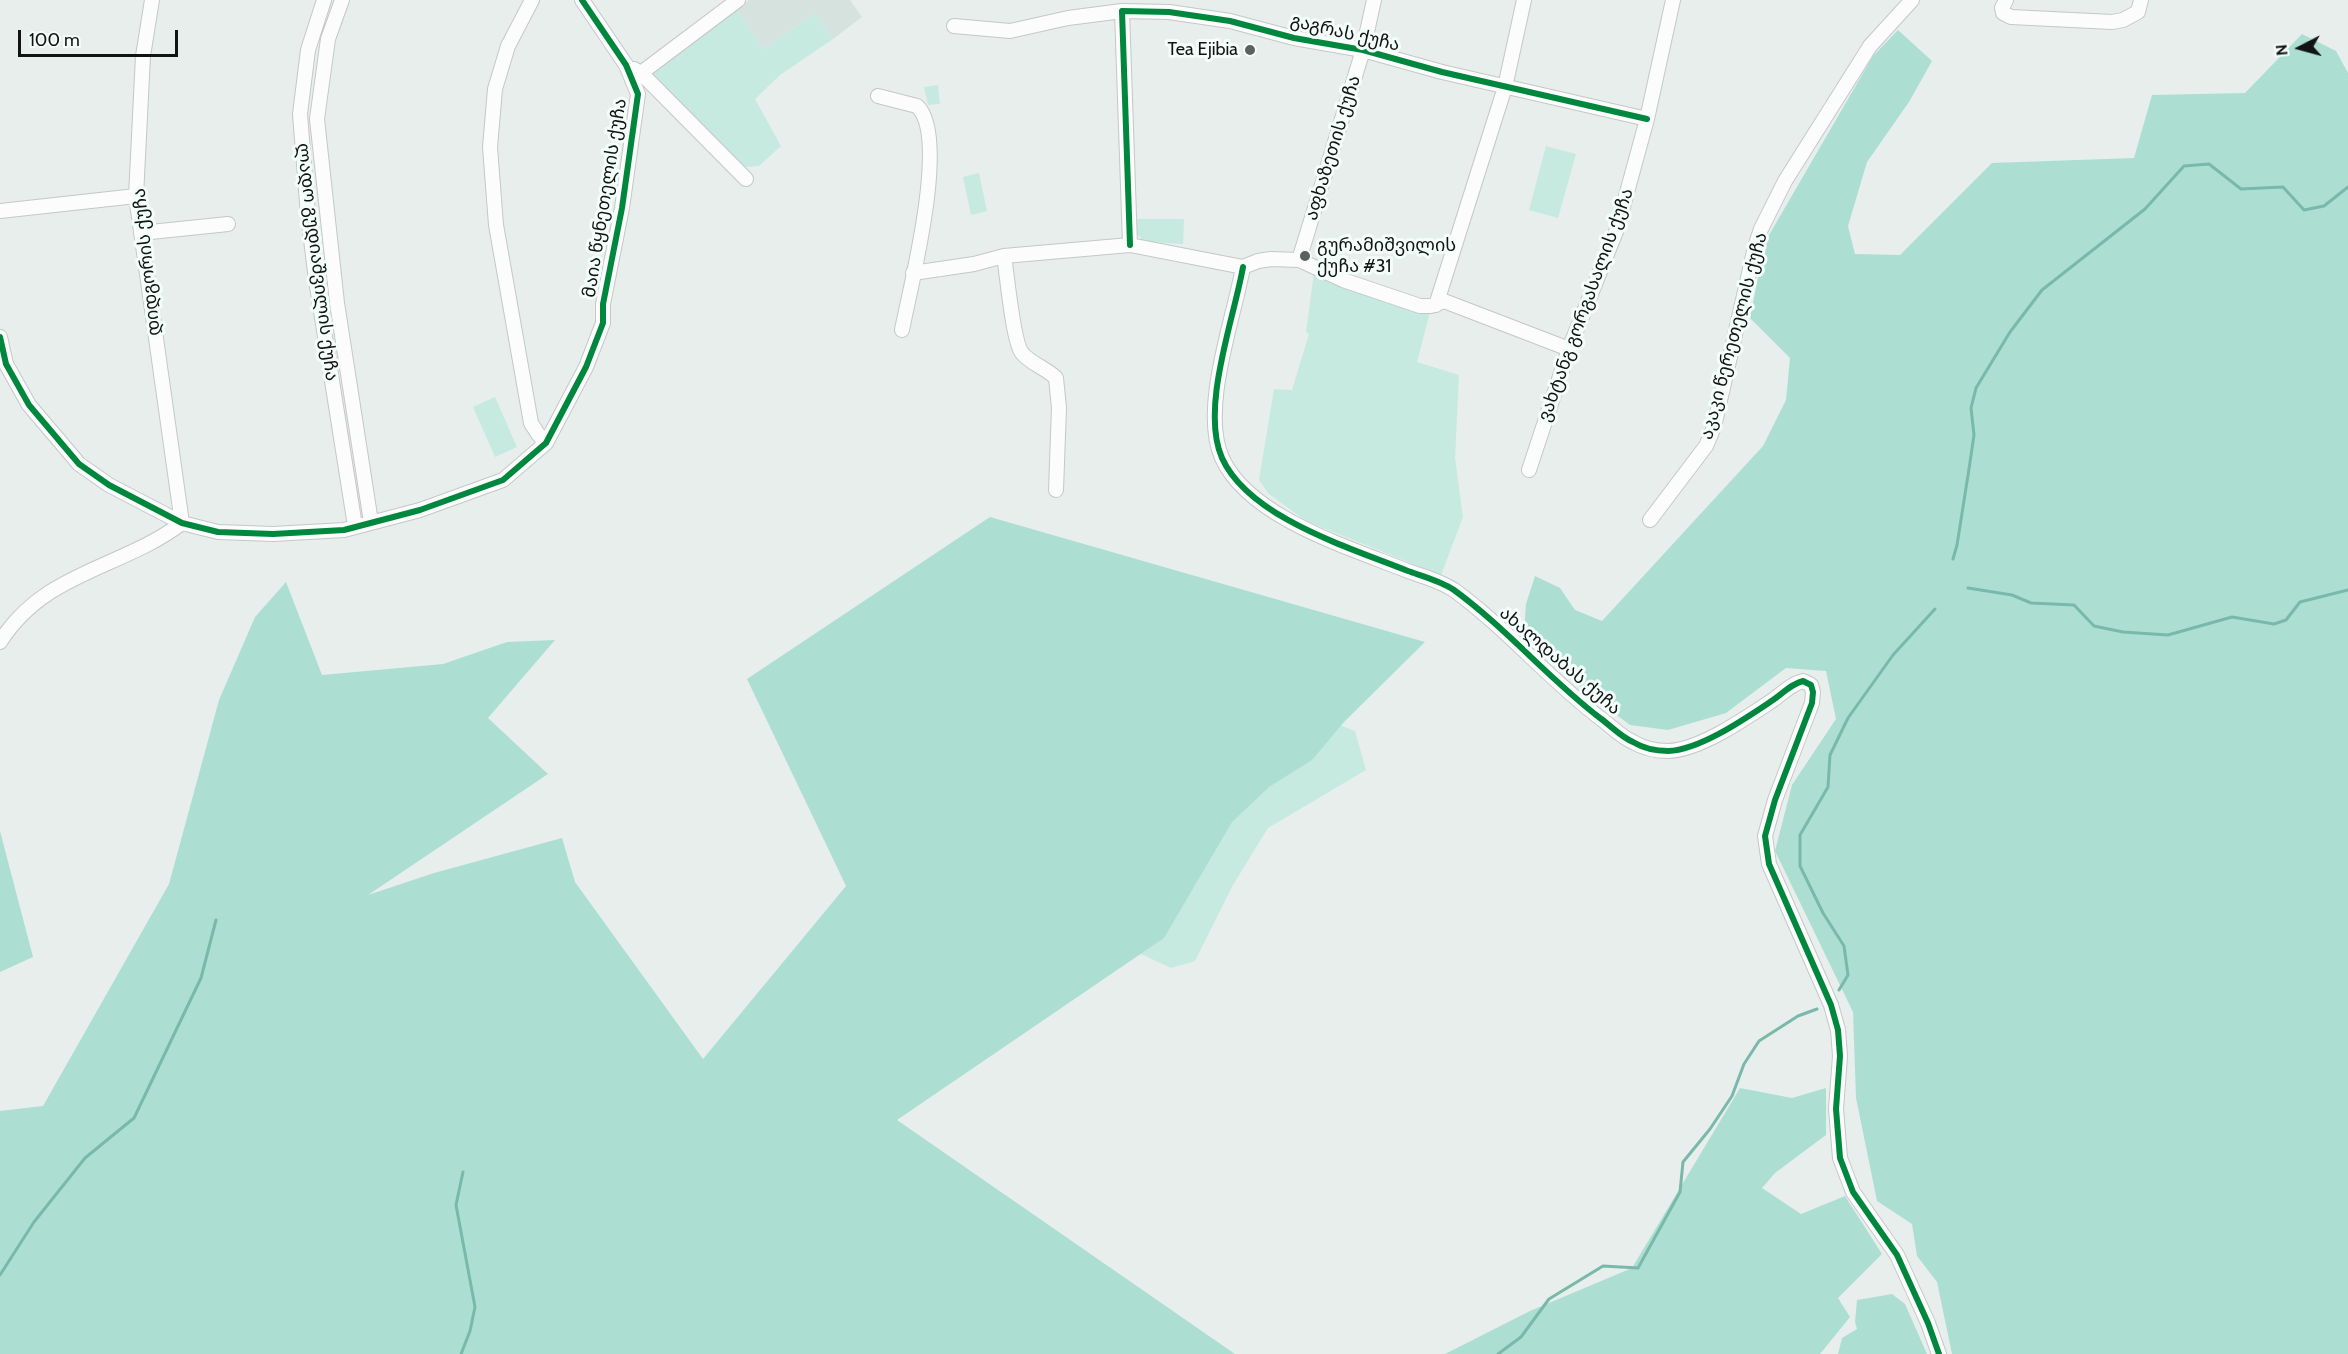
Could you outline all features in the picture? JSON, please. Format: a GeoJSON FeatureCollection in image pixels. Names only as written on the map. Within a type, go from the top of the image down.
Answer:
{"type":"FeatureCollection","features":[{"type":"Feature","properties":{"kind":"street","name":"დიდგორის ქუჩა"},"geometry":{"type":"LineString","coordinates":[[152,0],[143,56],[136,196],[182,523]]}},
{"type":"Feature","properties":{"kind":"street","name":"ლადო გუდიაშვილის ქუჩა"},"geometry":{"type":"LineString","coordinates":[[324,0],[308,50],[300,114],[308,216],[355,526]]}},
{"type":"Feature","properties":{"kind":"street","name":"ლადო გუდიაშვილის ქუჩა"},"geometry":{"type":"LineString","coordinates":[[342,0],[328,39],[317,119],[333,270],[371,522]]}},
{"type":"Feature","properties":{"kind":"street"},"geometry":{"type":"LineString","coordinates":[[532,0],[508,46],[495,89],[490,147],[496,225],[531,423],[546,443]]}},
{"type":"Feature","properties":{"kind":"street","name":"მაია წყნეთელის ქუჩა"},"geometry":{"type":"LineString","coordinates":[[0,337],[6,364],[29,405],[79,464],[109,485],[182,523],[218,532],[273,534],[344,530],[420,510],[503,480],[546,443],[586,367],[603,323],[603,303],[622,208],[638,94],[626,65],[582,0]]}},
{"type":"Feature","properties":{"kind":"street"},"geometry":{"type":"LineString","coordinates":[[641,73],[738,0]]}},
{"type":"Feature","properties":{"kind":"street","name":"აფხაზეთის ქუჩა"},"geometry":{"type":"LineString","coordinates":[[1299,260],[1363,50],[1374,0]]}},
{"type":"Feature","properties":{"kind":"street"},"geometry":{"type":"LineString","coordinates":[[1436,305],[1505,87],[1524,0]]}},
{"type":"Feature","properties":{"kind":"street","name":"ვახტანგ გორგასალის ქუჩა"},"geometry":{"type":"LineString","coordinates":[[1528,470],[1569,349],[1617,230],[1647,119],[1673,0]]}},
{"type":"Feature","properties":{"kind":"street","name":"აკაკი წერეთელის ქუჩა"},"geometry":{"type":"LineString","coordinates":[[1650,520],[1706,446],[1714,427],[1755,247],[1780,191],[1870,46],[1912,0]]}},
{"type":"Feature","properties":{"kind":"street"},"geometry":{"type":"LineString","coordinates":[[2006,0],[2002,8],[2003,13],[2011,17],[2112,22],[2123,20],[2138,12],[2141,0]]}},
{"type":"Feature","properties":{"kind":"street"},"geometry":{"type":"LineString","coordinates":[[1122,11],[1130,245]]}},
{"type":"Feature","properties":{"kind":"street","name":"გაგრას ქუჩა"},"geometry":{"type":"LineString","coordinates":[[954,26],[1010,31],[1068,18],[1122,11],[1169,12],[1230,21],[1294,38],[1363,50],[1505,87],[1647,119]]}},
{"type":"Feature","properties":{"kind":"street"},"geometry":{"type":"LineString","coordinates":[[626,65],[641,73],[746,179]]}},
{"type":"Feature","properties":{"kind":"street"},"geometry":{"type":"LineString","coordinates":[[878,96],[917,106],[921,109],[930,130],[928,193],[902,330]]}},
{"type":"Feature","properties":{"kind":"street"},"geometry":{"type":"LineString","coordinates":[[302,141],[319,139]]}},
{"type":"Feature","properties":{"kind":"street"},"geometry":{"type":"LineString","coordinates":[[0,211],[136,196]]}},
{"type":"Feature","properties":{"kind":"street"},"geometry":{"type":"LineString","coordinates":[[141,233],[228,224]]}},
{"type":"Feature","properties":{"kind":"street"},"geometry":{"type":"LineString","coordinates":[[913,273],[974,264],[1004,256],[1130,245],[1244,267],[1271,259],[1299,260],[1343,280],[1410,303],[1426,307],[1444,301],[1569,349]]}},
{"type":"Feature","properties":{"kind":"street"},"geometry":{"type":"LineString","coordinates":[[1004,256],[1018,346],[1028,358],[1048,369],[1056,378],[1059,408],[1056,490]]}},
{"type":"Feature","properties":{"kind":"street","name":"ახალდაბას ქუჩა"},"geometry":{"type":"LineString","coordinates":[[1244,267],[1217,384],[1216,430],[1221,456],[1238,483],[1270,508],[1303,529],[1451,588],[1499,626],[1578,701],[1632,742],[1651,749],[1667,751],[1683,749],[1704,742],[1773,700],[1795,683],[1803,681],[1811,685],[1812,703],[1775,800],[1765,836],[1769,864],[1831,1005],[1838,1030],[1840,1056],[1836,1109],[1840,1158],[1853,1192],[1897,1255],[1928,1323],[1939,1354]]}},
{"type":"Feature","properties":{"kind":"street"},"geometry":{"type":"LineString","coordinates":[[332,378],[349,375]]}},
{"type":"Feature","properties":{"kind":"street"},"geometry":{"type":"LineString","coordinates":[[0,642],[9,628],[53,589],[157,539],[182,523]]}},
{"type":"Feature","properties":{"kind":"shaded area"},"geometry":{"type":"Polygon","coordinates":[[[749,0],[850,0],[862,17],[833,39],[815,13],[763,49],[736,9],[749,0]]]}},
{"type":"Feature","properties":{"kind":"green space"},"geometry":{"type":"Polygon","coordinates":[[[736,9],[763,49],[815,13],[833,39],[780,75],[755,99],[781,146],[759,166],[743,167],[652,73],[736,9]]]}},
{"type":"Feature","properties":{"kind":"green space"},"geometry":{"type":"Polygon","coordinates":[[[1898,30],[1932,61],[1909,102],[1867,162],[1848,226],[1855,254],[1900,255],[1992,163],[2134,158],[2152,95],[2245,93],[2302,34],[2336,51],[2348,73],[2348,1354],[1952,1354],[1937,1282],[1917,1256],[1912,1224],[1877,1201],[1856,1098],[1853,1012],[1775,851],[1792,785],[1836,719],[1826,671],[1786,668],[1726,713],[1668,730],[1630,725],[1591,696],[1536,648],[1524,633],[1526,604],[1535,576],[1560,588],[1575,610],[1602,621],[1763,446],[1786,400],[1790,358],[1750,318],[1765,242],[1873,56],[1898,30]]]}},
{"type":"Feature","properties":{"kind":"green space"},"geometry":{"type":"Polygon","coordinates":[[[938,85],[940,104],[928,105],[924,87],[938,85]]]}},
{"type":"Feature","properties":{"kind":"green space"},"geometry":{"type":"Polygon","coordinates":[[[1546,146],[1576,154],[1558,218],[1529,210],[1546,146]]]}},
{"type":"Feature","properties":{"kind":"green space"},"geometry":{"type":"Polygon","coordinates":[[[979,173],[987,211],[971,215],[963,177],[979,173]]]}},
{"type":"Feature","properties":{"kind":"green space"},"geometry":{"type":"Polygon","coordinates":[[[1137,219],[1184,219],[1183,244],[1144,242],[1136,233],[1137,219]]]}},
{"type":"Feature","properties":{"kind":"green space"},"geometry":{"type":"Polygon","coordinates":[[[1314,273],[1430,312],[1417,362],[1459,375],[1455,458],[1463,517],[1441,575],[1306,521],[1269,494],[1259,480],[1274,389],[1292,390],[1309,334],[1306,332],[1314,273]]]}},
{"type":"Feature","properties":{"kind":"green space"},"geometry":{"type":"Polygon","coordinates":[[[495,397],[517,447],[495,457],[473,407],[495,397]]]}},
{"type":"Feature","properties":{"kind":"green space"},"geometry":{"type":"Polygon","coordinates":[[[990,517],[1425,642],[1344,722],[1312,760],[1269,787],[1232,822],[1164,938],[897,1120],[1235,1354],[0,1354],[0,1111],[43,1106],[169,884],[219,700],[255,617],[286,582],[322,675],[443,664],[507,642],[555,640],[488,718],[548,774],[368,895],[434,873],[562,838],[575,882],[703,1059],[846,886],[747,679],[990,517]]]}},
{"type":"Feature","properties":{"kind":"green space"},"geometry":{"type":"Polygon","coordinates":[[[1078,687],[1337,724],[1355,731],[1366,770],[1268,828],[1233,885],[1195,961],[1171,968],[1128,948],[1078,687]]]}},
{"type":"Feature","properties":{"kind":"green space"},"geometry":{"type":"Polygon","coordinates":[[[0,831],[33,957],[0,972],[0,831]]]}},
{"type":"Feature","properties":{"kind":"green space"},"geometry":{"type":"Polygon","coordinates":[[[1740,1088],[1792,1098],[1826,1088],[1826,1135],[1775,1173],[1762,1188],[1801,1214],[1845,1196],[1882,1254],[1838,1298],[1850,1317],[1820,1354],[1445,1354],[1530,1311],[1632,1268],[1740,1088]]]}},
{"type":"Feature","properties":{"kind":"green space"},"geometry":{"type":"Polygon","coordinates":[[[1892,1294],[1905,1304],[1927,1354],[1838,1354],[1842,1338],[1857,1329],[1855,1322],[1857,1300],[1892,1294]]]}},
{"type":"Feature","properties":{"kind":"waterway"},"geometry":{"type":"LineString","coordinates":[[1953,559],[1974,435],[1971,408],[1976,388],[2010,332],[2042,290],[2145,209],[2184,166],[2209,164],[2241,189],[2283,187],[2304,210],[2324,206],[2348,187]]}},
{"type":"Feature","properties":{"kind":"waterway"},"geometry":{"type":"LineString","coordinates":[[1968,588],[2012,595],[2031,603],[2074,605],[2094,626],[2123,632],[2168,635],[2232,617],[2274,624],[2286,620],[2300,602],[2348,590]]}},
{"type":"Feature","properties":{"kind":"waterway"},"geometry":{"type":"LineString","coordinates":[[1839,990],[1848,975],[1844,946],[1823,913],[1800,866],[1800,835],[1828,787],[1830,755],[1848,718],[1893,655],[1935,609]]}},
{"type":"Feature","properties":{"kind":"waterway"},"geometry":{"type":"LineString","coordinates":[[0,1275],[34,1222],[85,1158],[134,1118],[201,978],[216,920]]}},
{"type":"Feature","properties":{"kind":"waterway"},"geometry":{"type":"LineString","coordinates":[[1498,1354],[1521,1337],[1549,1299],[1603,1266],[1638,1268],[1680,1192],[1683,1162],[1710,1129],[1732,1096],[1744,1064],[1759,1041],[1798,1016],[1817,1009]]}},
{"type":"Feature","properties":{"kind":"waterway"},"geometry":{"type":"LineString","coordinates":[[461,1354],[470,1331],[475,1307],[456,1205],[463,1172]]}},
{"type":"Feature","properties":{"kind":"cycle path"},"geometry":{"type":"LineString","coordinates":[[0,337],[6,364],[29,405],[79,464],[109,485],[182,523],[218,532],[273,534],[344,530],[420,510],[503,480],[546,443],[586,367],[603,323],[603,304],[622,208],[638,94],[626,65],[582,0]]}},
{"type":"Feature","properties":{"kind":"cycle path"},"geometry":{"type":"LineString","coordinates":[[1130,245],[1122,11],[1169,12],[1230,21],[1294,38],[1363,50],[1442,72],[1647,119]]}},
{"type":"Feature","properties":{"kind":"cycle path"},"geometry":{"type":"LineString","coordinates":[[1243,267],[1221,363],[1215,414],[1216,438],[1222,458],[1235,479],[1254,498],[1278,514],[1331,541],[1437,581],[1454,590],[1492,621],[1581,703],[1624,737],[1645,747],[1668,751],[1694,745],[1736,724],[1795,684],[1803,681],[1811,685],[1812,703],[1775,800],[1765,836],[1769,864],[1831,1005],[1838,1030],[1840,1056],[1836,1109],[1840,1158],[1853,1192],[1897,1255],[1928,1323],[1939,1354]]}},
{"type":"Feature","properties":{"kind":"place","name":"Tea Ejibia"},"geometry":{"type":"Point","coordinates":[1250,50]}},
{"type":"Feature","properties":{"kind":"place","name":"გურამიშვილის ქუჩა #31"},"geometry":{"type":"Point","coordinates":[1305,256]}}]}
